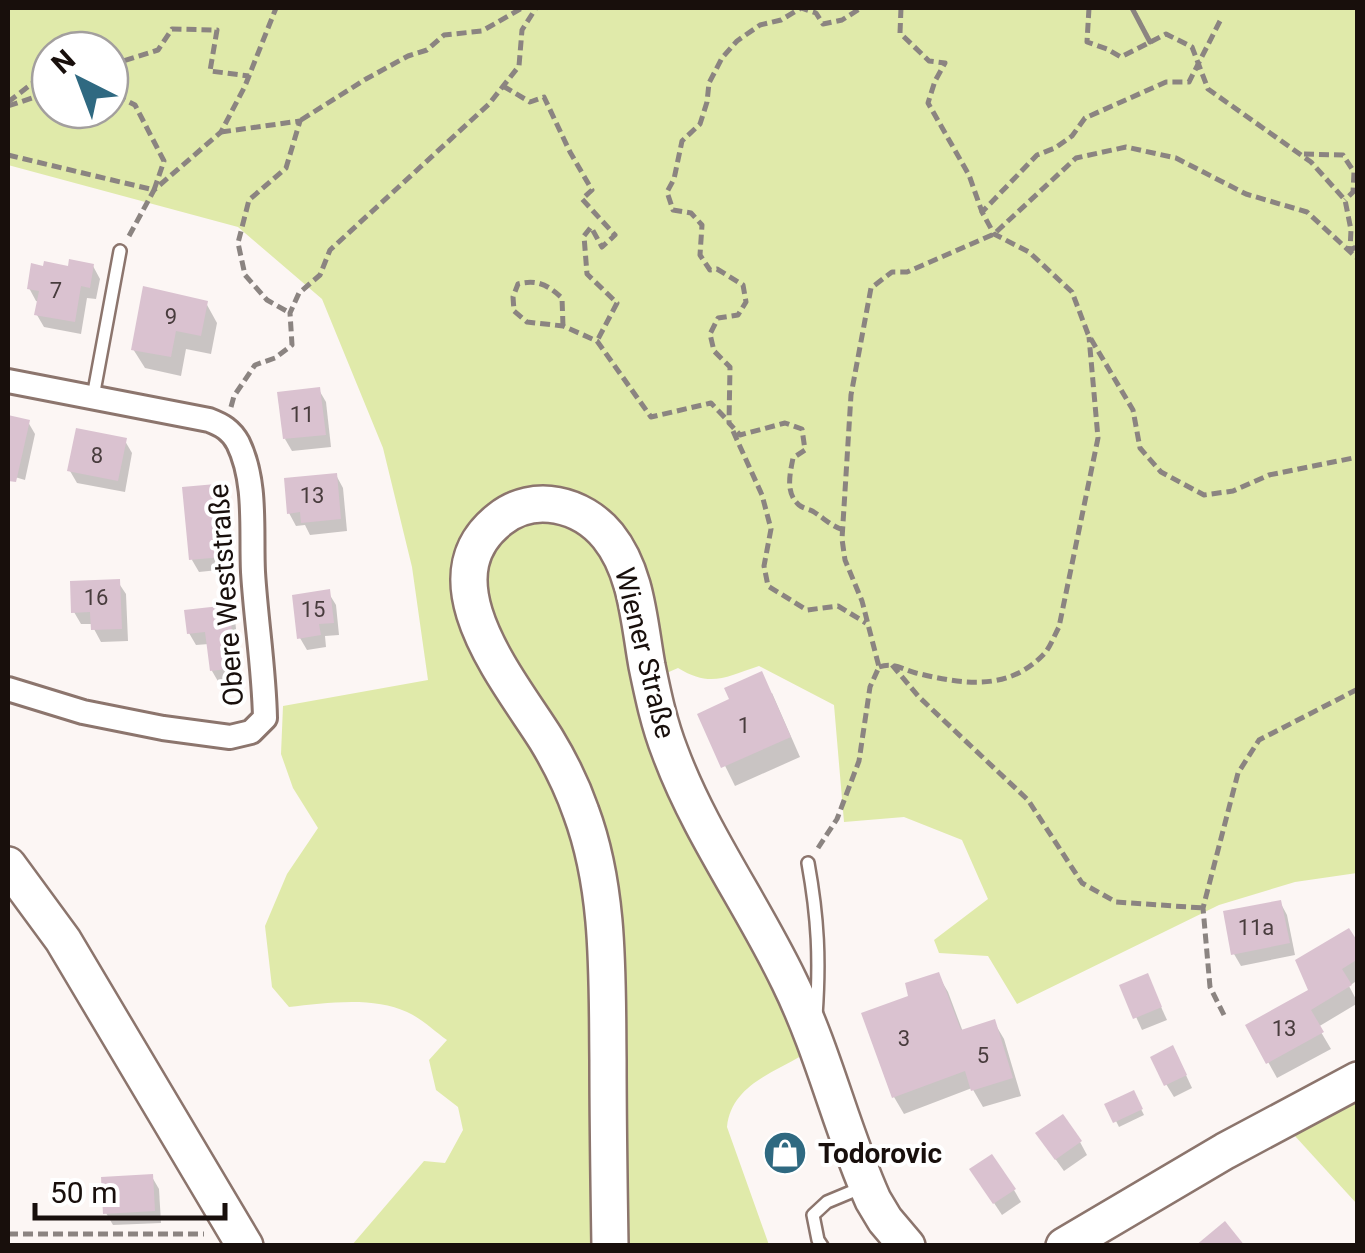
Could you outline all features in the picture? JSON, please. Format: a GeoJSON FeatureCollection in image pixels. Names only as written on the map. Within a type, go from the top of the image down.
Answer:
{"type":"FeatureCollection","features":[{"type":"Feature","properties":{"kind":"main road","name":"Wiener Straße"},"geometry":{"type":"LineString","coordinates":[[610,1246],[604,932],[594,856],[570,784],[482,634],[470,594],[472,559],[478,542],[513,510],[537,504],[569,508],[592,520],[624,562],[657,712],[670,752],[700,818],[785,972],[815,1040],[866,1185],[885,1220],[907,1246]]}},
{"type":"Feature","properties":{"kind":"main road"},"geometry":{"type":"LineString","coordinates":[[8,865],[63,940],[241,1240]]}},
{"type":"Feature","properties":{"kind":"main road"},"geometry":{"type":"LineString","coordinates":[[1064,1246],[1225,1151],[1358,1080]]}},
{"type":"Feature","properties":{"kind":"street"},"geometry":{"type":"LineString","coordinates":[[8,381],[226,426]]}},
{"type":"Feature","properties":{"kind":"street","name":"Obere Weststraße"},"geometry":{"type":"LineString","coordinates":[[8,689],[83,712],[230,736],[251,732],[265,718],[250,492],[246,465],[226,426]]}},
{"type":"Feature","properties":{"kind":"lane"},"geometry":{"type":"LineString","coordinates":[[94,397],[120,251]]}},
{"type":"Feature","properties":{"kind":"lane"},"geometry":{"type":"LineString","coordinates":[[808,863],[820,957],[815,1040]]}},
{"type":"Feature","properties":{"kind":"lane"},"geometry":{"type":"LineString","coordinates":[[822,1246],[813,1215],[827,1202],[866,1185]]}},
{"type":"Feature","properties":{"kind":"path"},"geometry":{"type":"LineString","coordinates":[[154,190],[221,132],[276,8]]}},
{"type":"Feature","properties":{"kind":"path"},"geometry":{"type":"LineString","coordinates":[[221,132],[300,121],[366,79],[427,50],[444,35],[482,31],[522,8]]}},
{"type":"Feature","properties":{"kind":"path"},"geometry":{"type":"LineString","coordinates":[[226,426],[234,396],[254,365],[275,358],[292,345],[290,313],[300,292],[320,275],[330,250],[490,104],[518,66],[522,30],[536,8]]}},
{"type":"Feature","properties":{"kind":"path"},"geometry":{"type":"LineString","coordinates":[[861,8],[842,20],[823,24],[816,13],[800,8],[781,20],[760,25],[738,41],[722,58],[709,83],[700,124],[682,141],[668,192],[673,210],[691,213],[702,224],[700,256],[710,270],[743,285],[746,302],[738,315],[718,318],[710,334],[714,351],[730,366],[729,423],[762,494],[770,529],[764,566],[768,586],[807,610],[838,606],[866,623]]}},
{"type":"Feature","properties":{"kind":"path"},"geometry":{"type":"LineString","coordinates":[[901,8],[900,33],[930,62],[945,64],[934,81],[928,103],[969,174],[994,234],[1028,252],[1072,292],[1088,334],[1133,410],[1140,448],[1161,472],[1204,495],[1233,492],[1269,475],[1358,457]]}},
{"type":"Feature","properties":{"kind":"path"},"geometry":{"type":"LineString","coordinates":[[1090,8],[1086,42],[1122,56],[1166,34],[1192,47],[1208,89],[1312,162],[1344,200],[1351,230],[1350,250]]}},
{"type":"Feature","properties":{"kind":"path"},"geometry":{"type":"LineString","coordinates":[[1132,8],[1150,42]]}},
{"type":"Feature","properties":{"kind":"path"},"geometry":{"type":"LineString","coordinates":[[982,212],[1037,155],[1072,136],[1085,118],[1166,82],[1189,82],[1220,21]]}},
{"type":"Feature","properties":{"kind":"path"},"geometry":{"type":"LineString","coordinates":[[130,59],[158,50],[172,28],[218,30],[210,71],[248,76]]}},
{"type":"Feature","properties":{"kind":"path"},"geometry":{"type":"LineString","coordinates":[[8,104],[30,86]]}},
{"type":"Feature","properties":{"kind":"path"},"geometry":{"type":"LineString","coordinates":[[503,86],[530,102],[544,97],[592,190],[582,199],[614,235],[602,247],[591,227],[584,236],[587,274],[616,303],[598,341]]}},
{"type":"Feature","properties":{"kind":"path"},"geometry":{"type":"LineString","coordinates":[[120,251],[154,190],[164,161],[130,103]]}},
{"type":"Feature","properties":{"kind":"path"},"geometry":{"type":"LineString","coordinates":[[290,313],[267,300],[244,276],[238,243],[249,200],[286,168],[300,121]]}},
{"type":"Feature","properties":{"kind":"path"},"geometry":{"type":"LineString","coordinates":[[879,668],[862,600],[845,560],[843,530],[851,395],[871,288],[892,272],[907,272],[994,234],[1076,158],[1126,147],[1176,158],[1246,194],[1307,212],[1358,259]]}},
{"type":"Feature","properties":{"kind":"path"},"geometry":{"type":"LineString","coordinates":[[1301,154],[1343,154],[1354,172],[1353,192],[1344,200]]}},
{"type":"Feature","properties":{"kind":"path"},"geometry":{"type":"LineString","coordinates":[[8,155],[154,190]]}},
{"type":"Feature","properties":{"kind":"path"},"geometry":{"type":"LineString","coordinates":[[1350,250],[1358,246]]}},
{"type":"Feature","properties":{"kind":"path"},"geometry":{"type":"LineString","coordinates":[[563,326],[562,298],[548,285],[529,281],[518,284],[514,311],[527,322],[563,326],[598,341],[651,417],[711,402],[740,436],[785,422],[802,430],[806,450],[793,458],[791,494],[799,505],[843,530]]}},
{"type":"Feature","properties":{"kind":"path"},"geometry":{"type":"LineString","coordinates":[[808,863],[837,819],[859,762],[870,687],[879,668],[890,663],[943,680],[982,684],[1016,674],[1044,654],[1059,627],[1098,438],[1088,334]]}},
{"type":"Feature","properties":{"kind":"path"},"geometry":{"type":"LineString","coordinates":[[890,663],[919,697],[1028,800],[1082,883],[1116,902],[1203,908]]}},
{"type":"Feature","properties":{"kind":"path"},"geometry":{"type":"LineString","coordinates":[[1224,1016],[1210,988],[1203,908],[1238,773],[1259,740],[1358,688]]}},
{"type":"Feature","properties":{"kind":"path"},"geometry":{"type":"LineString","coordinates":[[8,1234],[241,1240]]}},
{"type":"Feature","properties":{"kind":"green space"},"geometry":{"type":"Polygon","coordinates":[[[8,8],[1357,8],[1357,873],[1295,882],[1219,905],[1017,1004],[988,956],[939,953],[934,940],[988,899],[962,840],[904,817],[844,822],[834,705],[759,666],[709,679],[678,668],[662,675],[677,736],[801,1056],[744,1092],[730,1113],[727,1127],[769,1245],[352,1245],[424,1161],[445,1163],[463,1130],[458,1107],[436,1090],[429,1060],[447,1040],[422,1021],[379,1004],[289,1007],[272,987],[265,926],[287,874],[318,828],[293,788],[281,754],[283,706],[428,680],[412,567],[383,448],[322,299],[238,227],[8,165],[8,8]]]}},
{"type":"Feature","properties":{"kind":"green space"},"geometry":{"type":"Polygon","coordinates":[[[1357,1078],[1357,1204],[1295,1136],[1295,1128],[1357,1078]]]}},
{"type":"Feature","properties":{"kind":"building"},"geometry":{"type":"Polygon","coordinates":[[[69,259],[94,264],[90,288],[81,286],[75,322],[34,315],[39,291],[27,289],[31,263],[43,266],[44,261],[68,266],[69,259]]]}},
{"type":"Feature","properties":{"kind":"building"},"geometry":{"type":"Polygon","coordinates":[[[143,286],[208,301],[201,336],[176,331],[171,357],[131,350],[143,286]]]}},
{"type":"Feature","properties":{"kind":"building"},"geometry":{"type":"Polygon","coordinates":[[[320,387],[326,435],[283,439],[277,392],[320,387]]]}},
{"type":"Feature","properties":{"kind":"building"},"geometry":{"type":"Polygon","coordinates":[[[8,415],[30,420],[16,482],[8,481],[8,415]]]}},
{"type":"Feature","properties":{"kind":"building"},"geometry":{"type":"Polygon","coordinates":[[[76,428],[127,438],[118,481],[67,471],[76,428]]]}},
{"type":"Feature","properties":{"kind":"building"},"geometry":{"type":"Polygon","coordinates":[[[337,473],[341,519],[301,523],[300,512],[287,514],[284,478],[337,473]]]}},
{"type":"Feature","properties":{"kind":"building"},"geometry":{"type":"Polygon","coordinates":[[[222,486],[226,529],[220,529],[223,557],[189,560],[182,487],[222,486]]]}},
{"type":"Feature","properties":{"kind":"building"},"geometry":{"type":"Polygon","coordinates":[[[120,579],[122,629],[91,630],[90,612],[71,613],[70,581],[120,579]]]}},
{"type":"Feature","properties":{"kind":"building"},"geometry":{"type":"Polygon","coordinates":[[[330,589],[334,623],[319,624],[321,635],[297,639],[292,595],[330,589]]]}},
{"type":"Feature","properties":{"kind":"building"},"geometry":{"type":"Polygon","coordinates":[[[229,605],[236,668],[210,671],[205,632],[187,634],[184,610],[229,605]]]}},
{"type":"Feature","properties":{"kind":"building"},"geometry":{"type":"Polygon","coordinates":[[[762,671],[791,737],[721,768],[697,714],[729,699],[724,688],[762,671]]]}},
{"type":"Feature","properties":{"kind":"building"},"geometry":{"type":"Polygon","coordinates":[[[1281,900],[1290,943],[1231,955],[1223,911],[1281,900]]]}},
{"type":"Feature","properties":{"kind":"building"},"geometry":{"type":"Polygon","coordinates":[[[1349,928],[1358,942],[1358,959],[1342,969],[1352,985],[1311,1010],[1324,1032],[1266,1064],[1245,1025],[1308,990],[1295,960],[1349,928]]]}},
{"type":"Feature","properties":{"kind":"building"},"geometry":{"type":"Polygon","coordinates":[[[939,972],[961,1030],[995,1019],[1013,1078],[971,1091],[965,1071],[892,1098],[861,1013],[908,996],[905,983],[939,972]]]}},
{"type":"Feature","properties":{"kind":"building"},"geometry":{"type":"Polygon","coordinates":[[[1148,973],[1162,1007],[1133,1019],[1119,985],[1148,973]]]}},
{"type":"Feature","properties":{"kind":"building"},"geometry":{"type":"Polygon","coordinates":[[[1173,1045],[1187,1075],[1164,1086],[1150,1057],[1173,1045]]]}},
{"type":"Feature","properties":{"kind":"building"},"geometry":{"type":"Polygon","coordinates":[[[1134,1090],[1143,1109],[1113,1123],[1104,1104],[1134,1090]]]}},
{"type":"Feature","properties":{"kind":"building"},"geometry":{"type":"Polygon","coordinates":[[[1063,1114],[1082,1141],[1055,1160],[1035,1133],[1063,1114]]]}},
{"type":"Feature","properties":{"kind":"building"},"geometry":{"type":"Polygon","coordinates":[[[992,1154],[1016,1189],[993,1204],[969,1169],[992,1154]]]}},
{"type":"Feature","properties":{"kind":"building"},"geometry":{"type":"Polygon","coordinates":[[[153,1174],[155,1211],[103,1214],[101,1177],[153,1174]]]}},
{"type":"Feature","properties":{"kind":"building"},"geometry":{"type":"Polygon","coordinates":[[[1225,1221],[1245,1246],[1195,1246],[1225,1221]]]}},
{"type":"Feature","properties":{"kind":"place","name":"Todorovic"},"geometry":{"type":"Point","coordinates":[785,1153]}}]}
